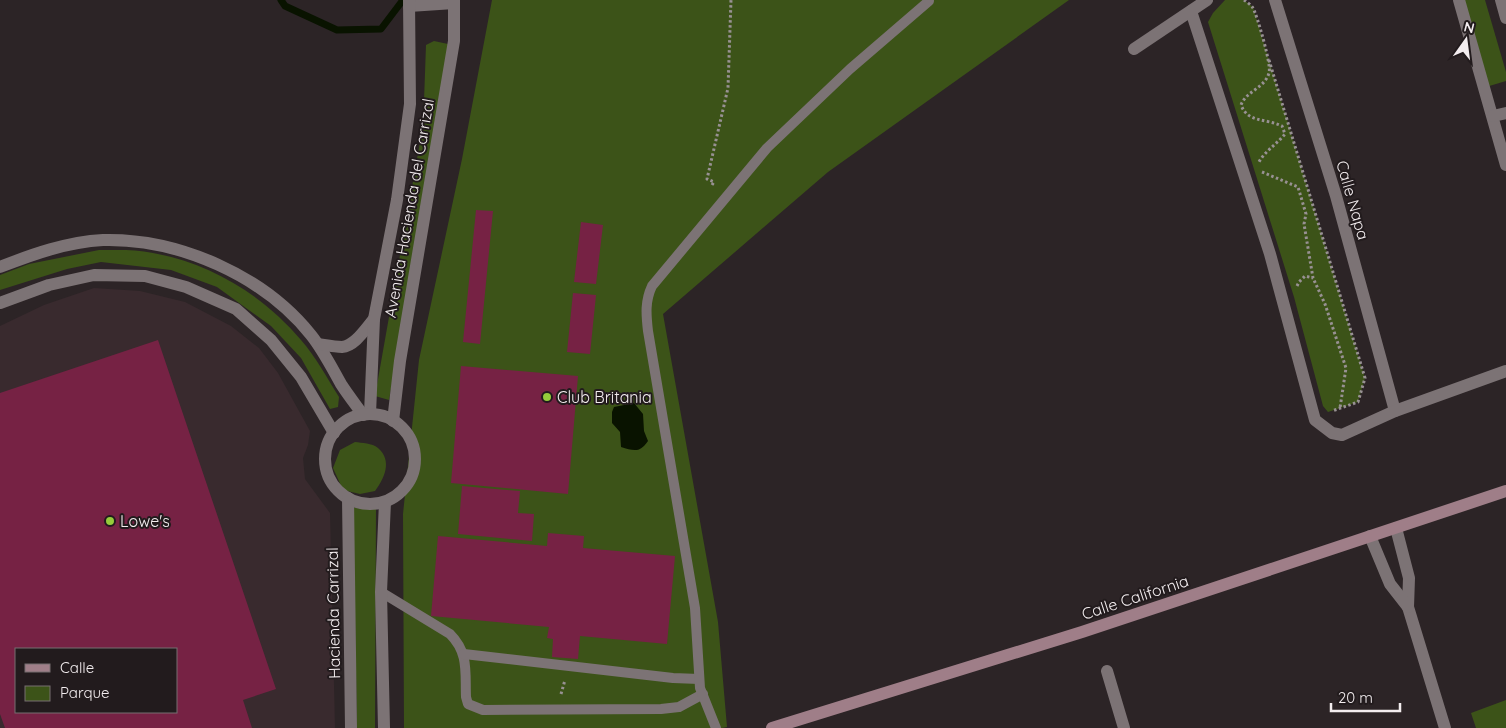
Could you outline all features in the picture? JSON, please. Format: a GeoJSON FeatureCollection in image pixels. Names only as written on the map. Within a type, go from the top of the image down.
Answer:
{"type":"FeatureCollection","features":[{"type":"Feature","properties":{"kind":"main road","name":"Calle California"},"geometry":{"type":"LineString","coordinates":[[772,728],[1082,632],[1506,491]]}},
{"type":"Feature","properties":{"kind":"street"},"geometry":{"type":"LineString","coordinates":[[1134,49],[1207,0]]}},
{"type":"Feature","properties":{"kind":"street","name":"Calle Napa"},"geometry":{"type":"LineString","coordinates":[[1274,0],[1336,196],[1395,412]]}},
{"type":"Feature","properties":{"kind":"street"},"geometry":{"type":"LineString","coordinates":[[1459,0],[1500,114],[1506,165]]}},
{"type":"Feature","properties":{"kind":"street"},"geometry":{"type":"LineString","coordinates":[[1501,0],[1506,18]]}},
{"type":"Feature","properties":{"kind":"street"},"geometry":{"type":"LineString","coordinates":[[409,3],[454,1]]}},
{"type":"Feature","properties":{"kind":"street","name":"Avenida Hacienda del Carrizal"},"geometry":{"type":"LineString","coordinates":[[393,421],[400,361],[454,40],[454,1]]}},
{"type":"Feature","properties":{"kind":"street","name":"Avenida Hacienda del Carrizal"},"geometry":{"type":"LineString","coordinates":[[366,415],[374,319],[397,200],[410,104],[409,3]]}},
{"type":"Feature","properties":{"kind":"street"},"geometry":{"type":"LineString","coordinates":[[1191,11],[1270,254],[1316,420],[1332,433],[1342,435],[1395,412],[1506,371]]}},
{"type":"Feature","properties":{"kind":"street"},"geometry":{"type":"LineString","coordinates":[[0,266],[50,248],[103,240],[141,243],[178,249],[249,280],[279,302],[311,334],[343,387],[366,415]]}},
{"type":"Feature","properties":{"kind":"street"},"geometry":{"type":"LineString","coordinates":[[0,303],[49,285],[94,275],[145,276],[186,287],[236,309],[271,340],[301,376],[334,433]]}},
{"type":"Feature","properties":{"kind":"street"},"geometry":{"type":"LineString","coordinates":[[318,344],[346,346],[360,335],[374,319]]}},
{"type":"Feature","properties":{"kind":"street"},"geometry":{"type":"LineString","coordinates":[[366,415],[382,416],[393,421],[404,430],[412,443],[415,457],[414,471],[408,484],[398,495],[385,502],[360,503],[348,498],[336,489],[329,476],[325,461],[327,446],[334,433],[352,418],[366,415]]}},
{"type":"Feature","properties":{"kind":"street","name":"Hacienda Carrizal"},"geometry":{"type":"LineString","coordinates":[[348,498],[351,728]]}},
{"type":"Feature","properties":{"kind":"street"},"geometry":{"type":"LineString","coordinates":[[384,728],[381,592],[385,502]]}},
{"type":"Feature","properties":{"kind":"street"},"geometry":{"type":"LineString","coordinates":[[1396,528],[1409,578],[1408,606],[1445,728]]}},
{"type":"Feature","properties":{"kind":"street"},"geometry":{"type":"LineString","coordinates":[[1370,536],[1390,584],[1408,606]]}},
{"type":"Feature","properties":{"kind":"street"},"geometry":{"type":"LineString","coordinates":[[1107,671],[1124,728]]}},
{"type":"Feature","properties":{"kind":"lane"},"geometry":{"type":"LineString","coordinates":[[716,728],[699,680],[695,608],[648,331],[646,306],[648,295],[658,278],[767,148],[850,69],[929,1]]}},
{"type":"Feature","properties":{"kind":"lane"},"geometry":{"type":"LineString","coordinates":[[381,592],[450,634],[457,641],[464,654],[468,704],[483,710],[679,707],[703,694]]}},
{"type":"Feature","properties":{"kind":"lane"},"geometry":{"type":"LineString","coordinates":[[464,654],[699,680]]}},
{"type":"Feature","properties":{"kind":"path"},"geometry":{"type":"LineString","coordinates":[[714,182],[707,179],[728,88],[731,0]]}},
{"type":"Feature","properties":{"kind":"path"},"geometry":{"type":"LineString","coordinates":[[1244,0],[1253,7],[1269,60],[1365,378],[1358,402],[1340,408],[1346,368],[1325,304],[1313,278],[1304,224],[1306,214],[1298,187],[1260,171],[1259,161],[1265,152],[1277,144],[1285,134],[1282,126],[1259,118],[1252,118],[1244,113],[1241,105],[1243,98],[1261,86],[1270,73],[1269,60]]}},
{"type":"Feature","properties":{"kind":"path"},"geometry":{"type":"LineString","coordinates":[[1297,290],[1299,282],[1305,276],[1313,278]]}},
{"type":"Feature","properties":{"kind":"shaded area"},"geometry":{"type":"Polygon","coordinates":[[[94,288],[140,291],[185,302],[231,326],[259,348],[278,373],[310,431],[308,445],[303,458],[305,479],[330,513],[335,728],[0,728],[0,326],[44,305],[94,288]]]}},
{"type":"Feature","properties":{"kind":"shaded area"},"geometry":{"type":"Polygon","coordinates":[[[634,403],[643,414],[644,431],[648,441],[642,448],[636,450],[621,447],[620,432],[612,423],[614,407],[634,403]]]}},
{"type":"Feature","properties":{"kind":"green space","name":"Club Britania"},"geometry":{"type":"Polygon","coordinates":[[[492,0],[1069,0],[828,172],[663,314],[718,622],[727,727],[404,728],[403,514],[419,360],[462,159],[492,0]]]}},
{"type":"Feature","properties":{"kind":"green space"},"geometry":{"type":"Polygon","coordinates":[[[1225,0],[1244,0],[1253,7],[1365,378],[1358,402],[1328,412],[1323,406],[1294,297],[1208,22],[1213,13],[1225,0]]]}},
{"type":"Feature","properties":{"kind":"green space"},"geometry":{"type":"Polygon","coordinates":[[[1460,0],[1485,0],[1506,72],[1506,81],[1486,87],[1460,0]]]}},
{"type":"Feature","properties":{"kind":"green space"},"geometry":{"type":"Polygon","coordinates":[[[434,41],[448,44],[437,124],[389,400],[375,396],[420,142],[426,45],[434,41]]]}},
{"type":"Feature","properties":{"kind":"green space"},"geometry":{"type":"Polygon","coordinates":[[[99,250],[140,251],[195,264],[234,283],[253,295],[286,324],[316,360],[339,397],[338,407],[330,409],[301,358],[271,326],[217,287],[171,270],[101,262],[67,269],[0,290],[0,275],[29,264],[99,250]]]}},
{"type":"Feature","properties":{"kind":"green space"},"geometry":{"type":"Polygon","coordinates":[[[355,442],[376,446],[383,453],[386,470],[375,491],[360,494],[343,490],[333,468],[340,450],[355,442]]]}},
{"type":"Feature","properties":{"kind":"green space"},"geometry":{"type":"Polygon","coordinates":[[[376,505],[375,728],[357,728],[353,507],[365,509],[376,505]]]}},
{"type":"Feature","properties":{"kind":"green space"},"geometry":{"type":"Polygon","coordinates":[[[1506,700],[1506,728],[1476,728],[1471,713],[1506,700]]]}},
{"type":"Feature","properties":{"kind":"building"},"geometry":{"type":"Polygon","coordinates":[[[476,210],[493,211],[480,344],[463,342],[476,210]]]}},
{"type":"Feature","properties":{"kind":"building"},"geometry":{"type":"Polygon","coordinates":[[[581,222],[603,225],[596,284],[574,282],[581,222]]]}},
{"type":"Feature","properties":{"kind":"building"},"geometry":{"type":"Polygon","coordinates":[[[573,293],[596,295],[590,354],[567,352],[573,293]]]}},
{"type":"Feature","properties":{"kind":"building","name":"Lowe's"},"geometry":{"type":"Polygon","coordinates":[[[158,340],[276,689],[243,700],[252,728],[5,728],[0,714],[0,393],[158,340]]]}},
{"type":"Feature","properties":{"kind":"building"},"geometry":{"type":"Polygon","coordinates":[[[461,366],[578,376],[568,494],[451,483],[461,366]]]}},
{"type":"Feature","properties":{"kind":"building"},"geometry":{"type":"Polygon","coordinates":[[[462,486],[520,491],[518,513],[534,514],[532,541],[458,534],[462,486]]]}},
{"type":"Feature","properties":{"kind":"building"},"geometry":{"type":"Polygon","coordinates":[[[548,533],[584,536],[583,548],[675,556],[667,644],[580,636],[578,659],[552,657],[553,639],[547,638],[549,627],[431,616],[438,536],[547,546],[548,533]]]}},
{"type":"Feature","properties":{"kind":"waterway"},"geometry":{"type":"LineString","coordinates":[[281,0],[285,6],[337,30],[381,29],[403,0]]}},
{"type":"Feature","properties":{"kind":"place","name":"Club Britania"},"geometry":{"type":"Point","coordinates":[547,397]}},
{"type":"Feature","properties":{"kind":"place","name":"Lowe's"},"geometry":{"type":"Point","coordinates":[110,521]}}]}
